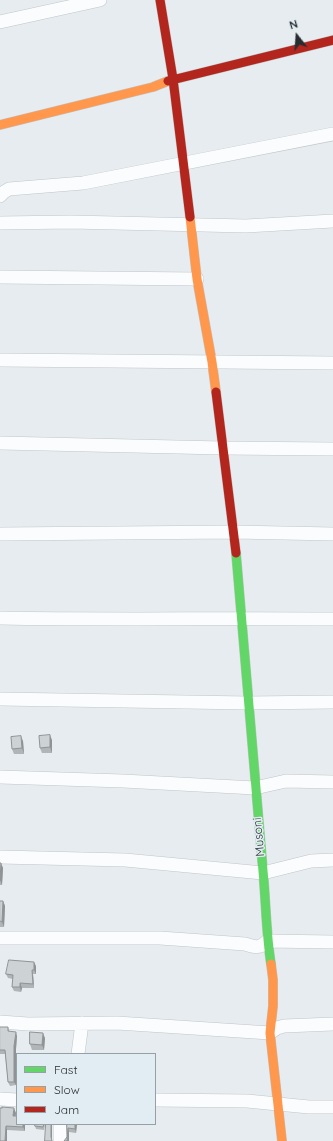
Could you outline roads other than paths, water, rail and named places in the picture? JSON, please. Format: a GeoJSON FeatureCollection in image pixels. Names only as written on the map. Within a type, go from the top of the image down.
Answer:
{"type":"FeatureCollection","features":[{"type":"Feature","properties":{"kind":"street"},"geometry":{"type":"LineString","coordinates":[[0,22],[100,0]]}},
{"type":"Feature","properties":{"kind":"street","name":"Musoni"},"geometry":{"type":"LineString","coordinates":[[160,0],[173,79],[197,279],[212,362],[234,532],[263,873],[267,941],[273,980],[273,1006],[270,1033],[277,1103],[282,1125],[282,1141]]}},
{"type":"Feature","properties":{"kind":"street"},"geometry":{"type":"LineString","coordinates":[[0,125],[153,88],[173,79],[333,40]]}},
{"type":"Feature","properties":{"kind":"street"},"geometry":{"type":"LineString","coordinates":[[0,196],[9,189],[83,183],[333,134]]}},
{"type":"Feature","properties":{"kind":"street"},"geometry":{"type":"LineString","coordinates":[[0,223],[71,222],[191,226],[246,226],[333,221]]}},
{"type":"Feature","properties":{"kind":"street"},"geometry":{"type":"LineString","coordinates":[[0,277],[197,279]]}},
{"type":"Feature","properties":{"kind":"street"},"geometry":{"type":"LineString","coordinates":[[0,360],[333,363]]}},
{"type":"Feature","properties":{"kind":"street"},"geometry":{"type":"LineString","coordinates":[[0,443],[333,449]]}},
{"type":"Feature","properties":{"kind":"street"},"geometry":{"type":"LineString","coordinates":[[0,534],[234,532],[333,534]]}},
{"type":"Feature","properties":{"kind":"street"},"geometry":{"type":"LineString","coordinates":[[0,618],[97,620],[241,618],[333,619]]}},
{"type":"Feature","properties":{"kind":"street"},"geometry":{"type":"LineString","coordinates":[[0,699],[248,703],[333,702]]}},
{"type":"Feature","properties":{"kind":"street"},"geometry":{"type":"LineString","coordinates":[[0,777],[123,781],[255,788],[286,782],[333,782]]}},
{"type":"Feature","properties":{"kind":"street"},"geometry":{"type":"LineString","coordinates":[[0,857],[125,860],[263,873],[311,861],[333,860]]}},
{"type":"Feature","properties":{"kind":"street"},"geometry":{"type":"LineString","coordinates":[[0,938],[160,938],[245,944],[258,947],[264,946],[267,941],[333,942]]}},
{"type":"Feature","properties":{"kind":"street"},"geometry":{"type":"LineString","coordinates":[[0,1022],[117,1023],[270,1033],[277,1028],[284,1026],[333,1024]]}},
{"type":"Feature","properties":{"kind":"street"},"geometry":{"type":"LineString","coordinates":[[78,1053],[82,1023]]}},
{"type":"Feature","properties":{"kind":"street"},"geometry":{"type":"LineString","coordinates":[[0,1099],[16,1100]]}},
{"type":"Feature","properties":{"kind":"street"},"geometry":{"type":"LineString","coordinates":[[156,1100],[246,1101],[277,1103],[292,1106],[333,1107]]}},
{"type":"Feature","properties":{"kind":"street"},"geometry":{"type":"LineString","coordinates":[[60,1125],[60,1141]]}}]}
